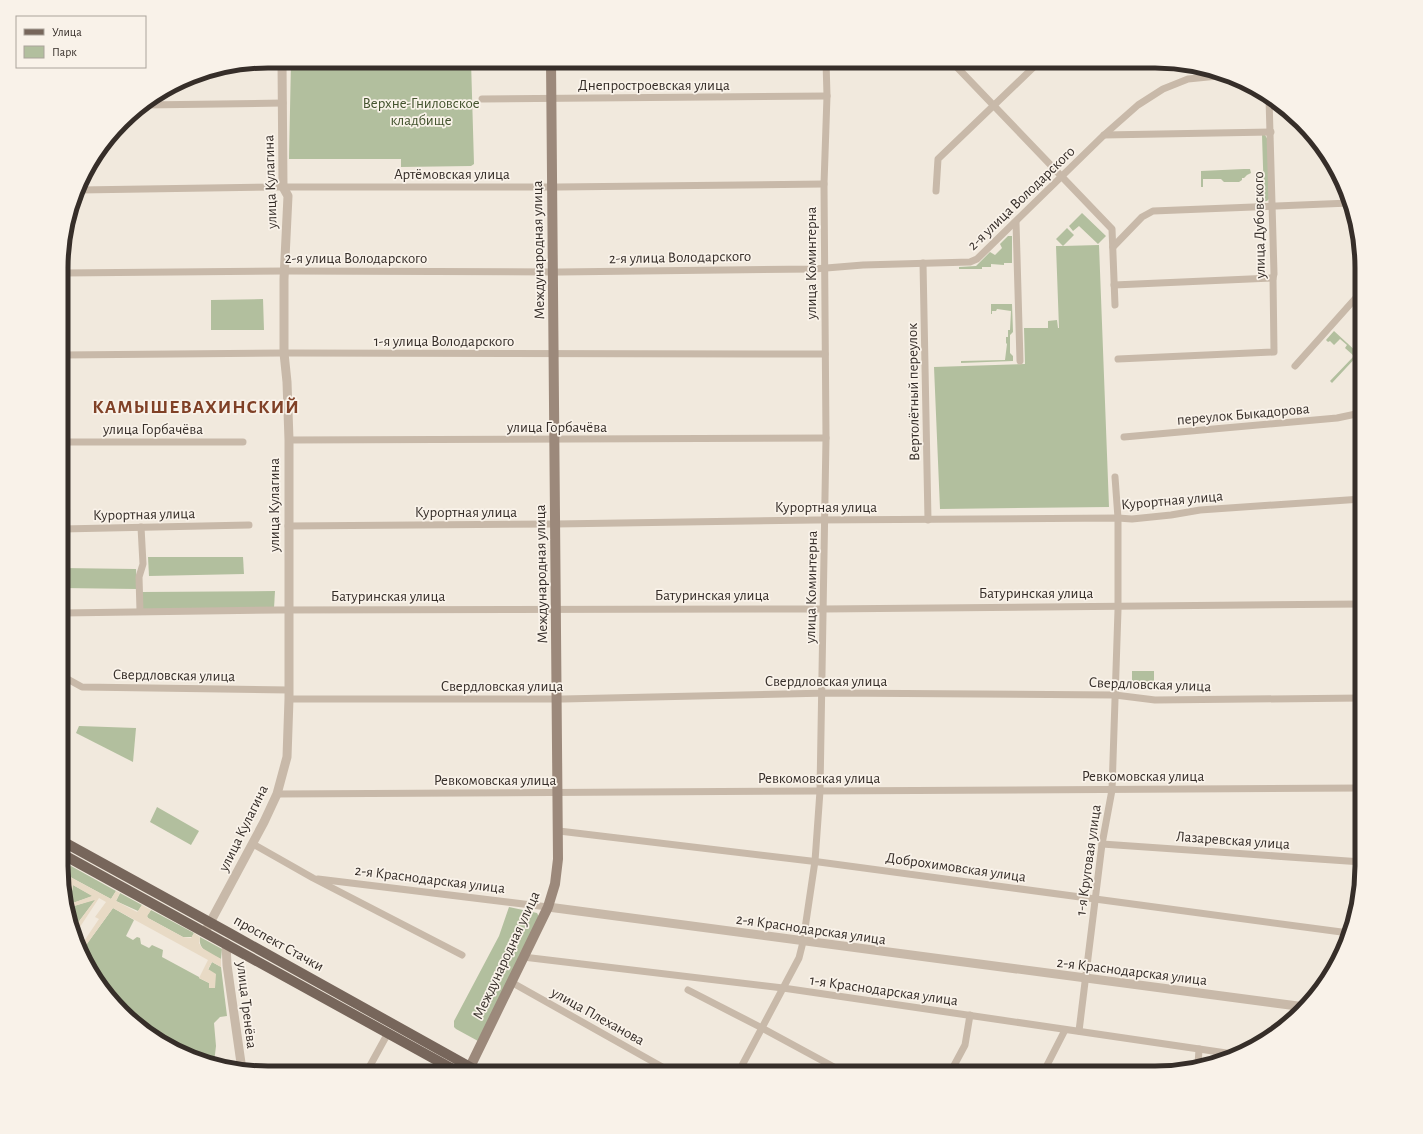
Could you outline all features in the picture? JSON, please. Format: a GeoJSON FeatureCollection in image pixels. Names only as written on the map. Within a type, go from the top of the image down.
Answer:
{"type":"FeatureCollection","features":[{"type":"Feature","properties":{"kind":"main road","name":"Международная улица"},"geometry":{"type":"LineString","coordinates":[[470,1066],[548,907],[555,884],[558,859],[558,699],[554,440],[554,272],[551,68]]}},
{"type":"Feature","properties":{"kind":"main road","name":"проспект Стачки"},"geometry":{"type":"LineString","coordinates":[[68,845],[210,922],[461,1066]]}},
{"type":"Feature","properties":{"kind":"main road","name":"проспект Стачки"},"geometry":{"type":"LineString","coordinates":[[68,857],[447,1066]]}},
{"type":"Feature","properties":{"kind":"street","name":"улица Кулагина"},"geometry":{"type":"LineString","coordinates":[[205,932],[253,844],[277,794],[287,757],[289,695],[288,440],[287,382],[284,353],[284,271],[288,196],[283,187],[282,68]]}},
{"type":"Feature","properties":{"kind":"street","name":"улица Коминтерна"},"geometry":{"type":"LineString","coordinates":[[742,1066],[799,958],[803,942],[815,861],[820,791],[824,609],[826,438],[824,184],[827,96],[826,68]]}},
{"type":"Feature","properties":{"kind":"street"},"geometry":{"type":"LineString","coordinates":[[957,68],[1122,238]]}},
{"type":"Feature","properties":{"kind":"street"},"geometry":{"type":"LineString","coordinates":[[936,191],[938,160],[1033,68]]}},
{"type":"Feature","properties":{"kind":"street","name":"2-я улица Володарского"},"geometry":{"type":"LineString","coordinates":[[68,273],[284,271],[554,272],[814,269],[825,267],[974,262],[1104,135],[1138,105],[1163,89],[1188,79],[1212,77]]}},
{"type":"Feature","properties":{"kind":"street","name":"Днепростроевская улица"},"geometry":{"type":"LineString","coordinates":[[482,99],[827,96]]}},
{"type":"Feature","properties":{"kind":"street"},"geometry":{"type":"LineString","coordinates":[[152,105],[283,103]]}},
{"type":"Feature","properties":{"kind":"street","name":"улица Дубовского"},"geometry":{"type":"LineString","coordinates":[[1118,359],[1274,352],[1274,274],[1269,104]]}},
{"type":"Feature","properties":{"kind":"street"},"geometry":{"type":"LineString","coordinates":[[1104,135],[1271,132]]}},
{"type":"Feature","properties":{"kind":"street","name":"Артёмовская улица"},"geometry":{"type":"LineString","coordinates":[[84,190],[283,187],[553,187],[824,184]]}},
{"type":"Feature","properties":{"kind":"street"},"geometry":{"type":"LineString","coordinates":[[1113,247],[1142,217],[1153,211],[1344,203]]}},
{"type":"Feature","properties":{"kind":"street"},"geometry":{"type":"LineString","coordinates":[[1016,222],[1020,361]]}},
{"type":"Feature","properties":{"kind":"street"},"geometry":{"type":"LineString","coordinates":[[1112,229],[1115,305]]}},
{"type":"Feature","properties":{"kind":"street","name":"Вертолётный переулок"},"geometry":{"type":"LineString","coordinates":[[923,263],[928,520]]}},
{"type":"Feature","properties":{"kind":"street"},"geometry":{"type":"LineString","coordinates":[[1114,285],[1273,278]]}},
{"type":"Feature","properties":{"kind":"street"},"geometry":{"type":"LineString","coordinates":[[1295,366],[1355,300]]}},
{"type":"Feature","properties":{"kind":"street","name":"1-я улица Володарского"},"geometry":{"type":"LineString","coordinates":[[68,355],[284,353],[825,354]]}},
{"type":"Feature","properties":{"kind":"street","name":"переулок Быкадорова"},"geometry":{"type":"LineString","coordinates":[[1124,437],[1337,418],[1355,414]]}},
{"type":"Feature","properties":{"kind":"street","name":"улица Горбачёва"},"geometry":{"type":"LineString","coordinates":[[288,440],[826,438]]}},
{"type":"Feature","properties":{"kind":"street","name":"улица Горбачёва"},"geometry":{"type":"LineString","coordinates":[[68,442],[243,442]]}},
{"type":"Feature","properties":{"kind":"street","name":"1-я Круговая улица"},"geometry":{"type":"LineString","coordinates":[[1079,1031],[1102,844],[1112,790],[1118,606],[1118,518],[1115,477]]}},
{"type":"Feature","properties":{"kind":"street","name":"Курортная улица"},"geometry":{"type":"LineString","coordinates":[[288,526],[825,520],[1132,519],[1200,510],[1355,499]]}},
{"type":"Feature","properties":{"kind":"street","name":"Курортная улица"},"geometry":{"type":"LineString","coordinates":[[68,529],[250,525]]}},
{"type":"Feature","properties":{"kind":"street"},"geometry":{"type":"LineString","coordinates":[[140,612],[139,577],[143,564],[141,527]]}},
{"type":"Feature","properties":{"kind":"street","name":"Батуринская улица"},"geometry":{"type":"LineString","coordinates":[[68,613],[557,608],[824,609],[1355,604]]}},
{"type":"Feature","properties":{"kind":"street","name":"Свердловская улица"},"geometry":{"type":"LineString","coordinates":[[68,679],[82,687],[289,695],[558,699],[822,693],[1115,695],[1155,700],[1355,698]]}},
{"type":"Feature","properties":{"kind":"street","name":"Ревкомовская улица"},"geometry":{"type":"LineString","coordinates":[[277,794],[1355,788]]}},
{"type":"Feature","properties":{"kind":"street","name":"Доброхимовская улица"},"geometry":{"type":"LineString","coordinates":[[559,831],[815,861],[1344,932]]}},
{"type":"Feature","properties":{"kind":"street"},"geometry":{"type":"LineString","coordinates":[[253,844],[313,878],[462,955]]}},
{"type":"Feature","properties":{"kind":"street","name":"Лазаревская улица"},"geometry":{"type":"LineString","coordinates":[[1102,844],[1355,862]]}},
{"type":"Feature","properties":{"kind":"street","name":"2-я Краснодарская улица"},"geometry":{"type":"LineString","coordinates":[[313,878],[548,907],[803,942],[1298,1006]]}},
{"type":"Feature","properties":{"kind":"street","name":"улица Тренёва"},"geometry":{"type":"LineString","coordinates":[[226,944],[227,965],[241,1064]]}},
{"type":"Feature","properties":{"kind":"street","name":"1-я Краснодарская улица"},"geometry":{"type":"LineString","coordinates":[[524,956],[783,988],[1228,1052]]}},
{"type":"Feature","properties":{"kind":"street","name":"улица Плеханова"},"geometry":{"type":"LineString","coordinates":[[511,982],[661,1066]]}},
{"type":"Feature","properties":{"kind":"street"},"geometry":{"type":"LineString","coordinates":[[688,990],[832,1066]]}},
{"type":"Feature","properties":{"kind":"street"},"geometry":{"type":"LineString","coordinates":[[1294,1010],[1295,1006]]}},
{"type":"Feature","properties":{"kind":"street"},"geometry":{"type":"LineString","coordinates":[[954,1066],[965,1045],[970,1016]]}},
{"type":"Feature","properties":{"kind":"street"},"geometry":{"type":"LineString","coordinates":[[1047,1066],[1065,1030]]}},
{"type":"Feature","properties":{"kind":"street"},"geometry":{"type":"LineString","coordinates":[[370,1066],[388,1033]]}},
{"type":"Feature","properties":{"kind":"street"},"geometry":{"type":"LineString","coordinates":[[1198,1061],[1200,1049]]}},
{"type":"Feature","properties":{"kind":"green space","name":"Верхне-Гниловское кладбище"},"geometry":{"type":"Polygon","coordinates":[[[291,68],[471,68],[474,164],[471,166],[401,167],[401,159],[289,159],[291,68]]]}},
{"type":"Feature","properties":{"kind":"green space"},"geometry":{"type":"Polygon","coordinates":[[[1262,135],[1265,135],[1268,140],[1269,199],[1267,201],[1255,202],[1255,200],[1262,200],[1264,198],[1262,135]]]}},
{"type":"Feature","properties":{"kind":"green space"},"geometry":{"type":"Polygon","coordinates":[[[1250,169],[1251,173],[1242,178],[1239,182],[1224,182],[1221,179],[1203,179],[1203,187],[1201,187],[1201,171],[1250,169]]]}},
{"type":"Feature","properties":{"kind":"green space"},"geometry":{"type":"Polygon","coordinates":[[[1082,213],[1106,236],[1098,244],[1079,226],[1073,231],[1069,226],[1082,213]]]}},
{"type":"Feature","properties":{"kind":"green space"},"geometry":{"type":"Polygon","coordinates":[[[1067,228],[1074,235],[1063,246],[1056,239],[1067,228]]]}},
{"type":"Feature","properties":{"kind":"green space"},"geometry":{"type":"Polygon","coordinates":[[[1008,236],[1012,236],[1012,263],[1004,263],[1004,265],[991,264],[991,267],[982,267],[982,269],[959,269],[959,267],[976,266],[990,252],[995,255],[1002,248],[1000,244],[1008,236]]]}},
{"type":"Feature","properties":{"kind":"green space"},"geometry":{"type":"Polygon","coordinates":[[[1099,245],[1109,507],[940,509],[934,367],[1025,364],[1024,328],[1048,328],[1048,321],[1057,320],[1059,328],[1056,246],[1099,245]]]}},
{"type":"Feature","properties":{"kind":"green space"},"geometry":{"type":"Polygon","coordinates":[[[263,299],[264,330],[211,330],[211,300],[263,299]]]}},
{"type":"Feature","properties":{"kind":"green space"},"geometry":{"type":"Polygon","coordinates":[[[991,304],[1012,304],[1013,332],[1010,335],[1010,353],[1013,356],[1013,361],[961,363],[961,361],[1005,360],[1007,344],[1006,337],[1008,337],[1008,330],[1010,330],[1011,311],[997,309],[996,311],[992,311],[991,314],[991,304]]]}},
{"type":"Feature","properties":{"kind":"green space"},"geometry":{"type":"Polygon","coordinates":[[[1334,331],[1355,350],[1355,358],[1332,383],[1330,381],[1354,356],[1345,348],[1347,345],[1340,339],[1334,345],[1330,341],[1328,342],[1326,340],[1334,331]]]}},
{"type":"Feature","properties":{"kind":"green space"},"geometry":{"type":"Polygon","coordinates":[[[148,557],[243,557],[244,574],[149,576],[148,557]]]}},
{"type":"Feature","properties":{"kind":"green space"},"geometry":{"type":"Polygon","coordinates":[[[68,568],[136,569],[137,589],[68,588],[68,568]]]}},
{"type":"Feature","properties":{"kind":"green space"},"geometry":{"type":"Polygon","coordinates":[[[275,591],[274,608],[141,610],[141,592],[275,591]]]}},
{"type":"Feature","properties":{"kind":"green space"},"geometry":{"type":"Polygon","coordinates":[[[1132,671],[1154,671],[1154,682],[1132,682],[1132,671]]]}},
{"type":"Feature","properties":{"kind":"green space"},"geometry":{"type":"Polygon","coordinates":[[[79,726],[136,728],[133,762],[76,733],[79,726]]]}},
{"type":"Feature","properties":{"kind":"green space"},"geometry":{"type":"Polygon","coordinates":[[[157,807],[199,831],[191,845],[150,822],[157,807]]]}},
{"type":"Feature","properties":{"kind":"green space"},"geometry":{"type":"Polygon","coordinates":[[[68,864],[116,891],[111,899],[68,876],[68,864]]]}},
{"type":"Feature","properties":{"kind":"green space"},"geometry":{"type":"Polygon","coordinates":[[[73,885],[93,896],[72,903],[73,885]]]}},
{"type":"Feature","properties":{"kind":"green space"},"geometry":{"type":"Polygon","coordinates":[[[120,893],[142,905],[138,911],[116,901],[120,893]]]}},
{"type":"Feature","properties":{"kind":"green space"},"geometry":{"type":"Polygon","coordinates":[[[96,899],[77,924],[74,914],[74,906],[96,899]]]}},
{"type":"Feature","properties":{"kind":"green space"},"geometry":{"type":"Polygon","coordinates":[[[509,907],[537,913],[539,917],[478,1041],[456,1029],[454,1027],[454,1021],[499,936],[509,907]]]}},
{"type":"Feature","properties":{"kind":"green space"},"geometry":{"type":"Polygon","coordinates":[[[113,908],[134,920],[126,936],[133,940],[137,937],[140,938],[141,944],[149,948],[152,945],[163,950],[162,957],[209,983],[209,988],[215,988],[208,970],[212,962],[221,967],[227,1016],[220,1017],[214,1023],[216,1046],[215,1059],[191,1051],[168,1039],[146,1025],[126,1008],[109,988],[85,947],[113,908]]]}},
{"type":"Feature","properties":{"kind":"green space"},"geometry":{"type":"Polygon","coordinates":[[[151,910],[194,933],[192,937],[183,937],[148,918],[147,916],[151,910]]]}},
{"type":"Feature","properties":{"kind":"green space"},"geometry":{"type":"Polygon","coordinates":[[[200,937],[222,949],[221,959],[203,949],[200,942],[200,937]]]}},
{"type":"Feature","properties":{"kind":"shaded area"},"geometry":{"type":"Polygon","coordinates":[[[68,876],[111,899],[116,891],[120,893],[116,901],[137,912],[142,905],[151,910],[147,916],[148,918],[183,937],[191,938],[194,933],[200,937],[199,943],[202,948],[221,959],[221,967],[212,962],[208,969],[216,974],[215,988],[209,988],[209,983],[199,978],[208,960],[113,908],[85,947],[83,943],[99,919],[95,917],[106,902],[99,898],[78,929],[77,924],[95,900],[74,906],[76,915],[75,917],[72,903],[92,896],[73,885],[71,898],[68,876]]]}},
{"type":"Feature","properties":{"kind":"district","name":"КАМЫШЕВАХИНСКИЙ"},"geometry":{"type":"Point","coordinates":[196,406]}}]}
